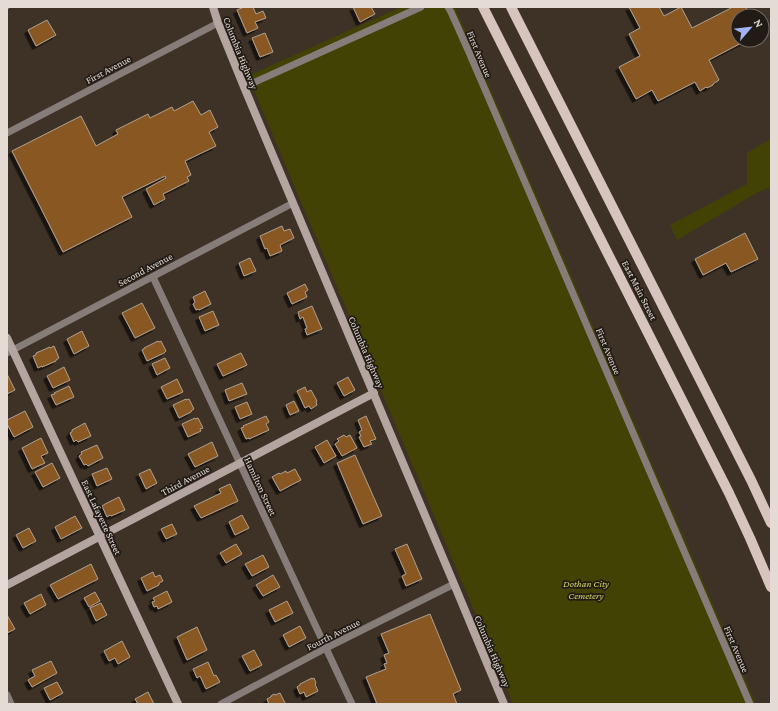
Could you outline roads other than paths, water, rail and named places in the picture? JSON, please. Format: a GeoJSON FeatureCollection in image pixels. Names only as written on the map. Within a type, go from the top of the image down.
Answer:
{"type":"FeatureCollection","features":[{"type":"Feature","properties":{"kind":"main road","name":"East Main Street"},"geometry":{"type":"LineString","coordinates":[[483,7],[729,493],[771,587]]}},
{"type":"Feature","properties":{"kind":"main road","name":"East Main Street"},"geometry":{"type":"LineString","coordinates":[[511,7],[744,466],[771,523]]}},
{"type":"Feature","properties":{"kind":"street","name":"Columbia Highway"},"geometry":{"type":"LineString","coordinates":[[213,7],[244,87],[504,704]]}},
{"type":"Feature","properties":{"kind":"street"},"geometry":{"type":"LineString","coordinates":[[244,87],[421,7]]}},
{"type":"Feature","properties":{"kind":"street","name":"First Avenue"},"geometry":{"type":"LineString","coordinates":[[448,7],[750,704]]}},
{"type":"Feature","properties":{"kind":"street","name":"First Avenue"},"geometry":{"type":"LineString","coordinates":[[7,133],[218,23]]}},
{"type":"Feature","properties":{"kind":"street","name":"Second Avenue"},"geometry":{"type":"LineString","coordinates":[[10,351],[293,204]]}},
{"type":"Feature","properties":{"kind":"street","name":"Hamilton Street"},"geometry":{"type":"LineString","coordinates":[[153,277],[352,704]]}},
{"type":"Feature","properties":{"kind":"street","name":"East Lafayette Street"},"geometry":{"type":"LineString","coordinates":[[7,338],[10,351],[100,536],[178,704]]}},
{"type":"Feature","properties":{"kind":"street","name":"Third Avenue"},"geometry":{"type":"LineString","coordinates":[[7,585],[374,393]]}},
{"type":"Feature","properties":{"kind":"street","name":"Fourth Avenue"},"geometry":{"type":"LineString","coordinates":[[221,704],[326,648],[454,584]]}},
{"type":"Feature","properties":{"kind":"street"},"geometry":{"type":"LineString","coordinates":[[7,695],[11,704]]}},
{"type":"Feature","properties":{"kind":"park label","name":"Dothan City Cemetery"},"geometry":{"type":"Point","coordinates":[586,588]}}]}
